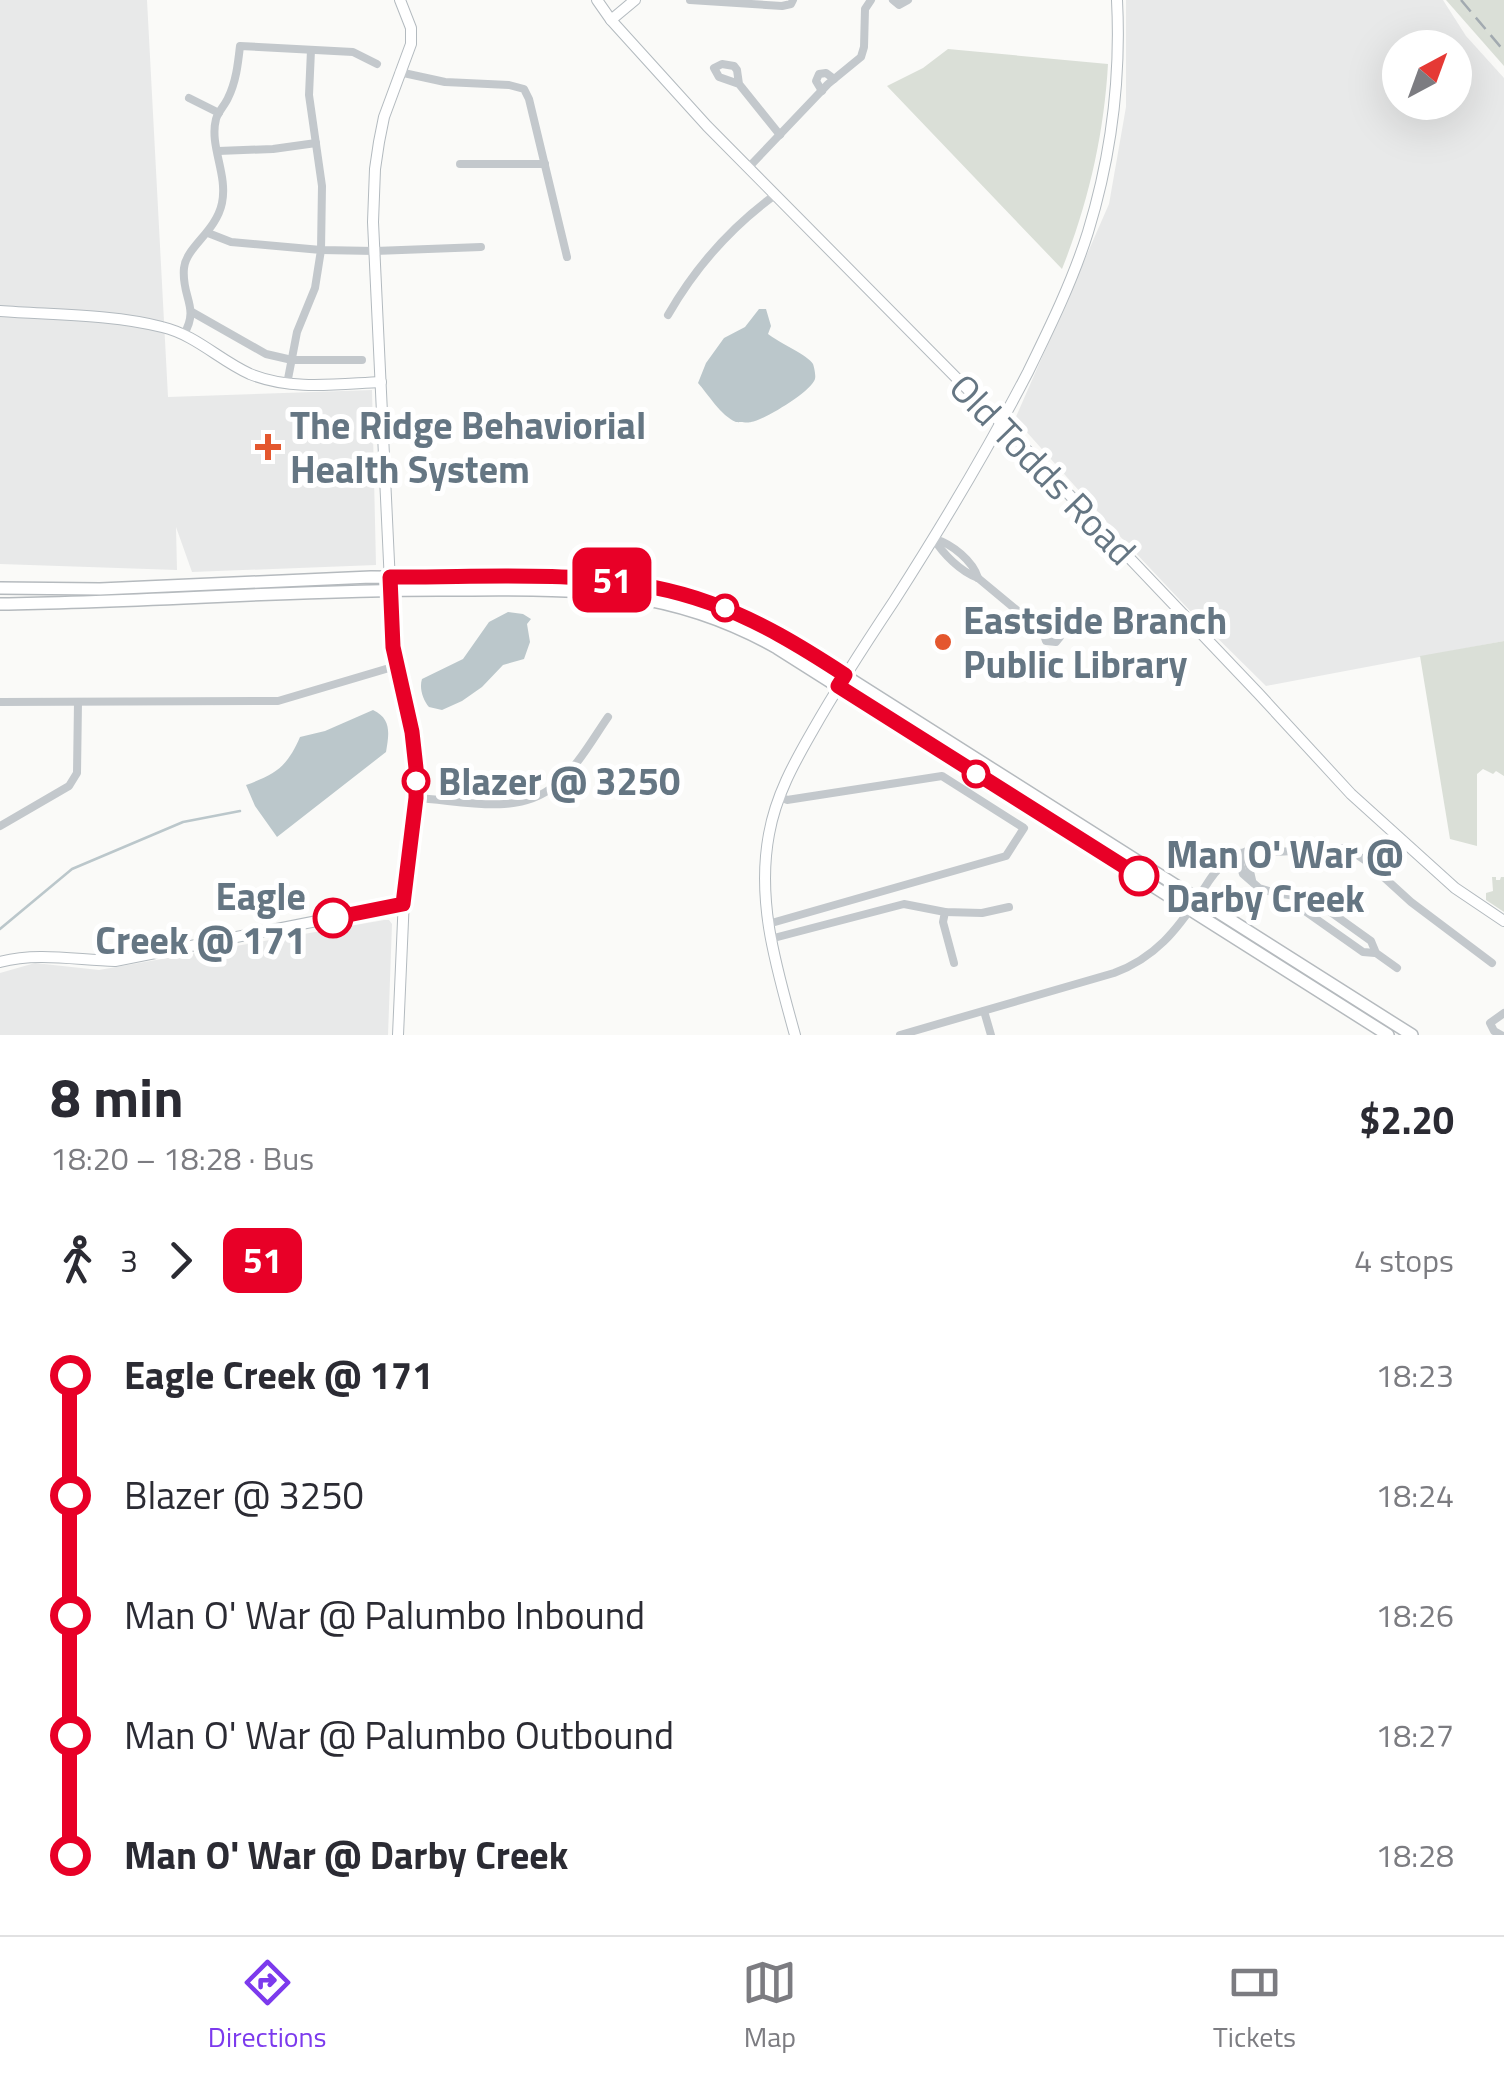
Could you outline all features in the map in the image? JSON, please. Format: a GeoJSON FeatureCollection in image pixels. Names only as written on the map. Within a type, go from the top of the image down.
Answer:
{"type":"FeatureCollection","features":[{"type":"Feature","properties":{"kind":"main road"},"geometry":{"type":"LineString","coordinates":[[0,604],[114,602],[390,584]]}},
{"type":"Feature","properties":{"kind":"main road"},"geometry":{"type":"LineString","coordinates":[[0,588],[390,584],[570,590],[655,600],[707,614],[842,681],[1194,904],[1412,1035]]}},
{"type":"Feature","properties":{"kind":"main road"},"geometry":{"type":"LineString","coordinates":[[1194,904],[1388,1035]]}},
{"type":"Feature","properties":{"kind":"street"},"geometry":{"type":"LineString","coordinates":[[398,1035],[403,904],[416,798],[414,744],[392,635],[375,251],[375,168],[384,116],[411,44],[411,28],[400,0]]}},
{"type":"Feature","properties":{"kind":"street","name":"Old Todds Road"},"geometry":{"type":"LineString","coordinates":[[597,0],[610,20],[748,168],[1001,424],[1359,802],[1455,888],[1504,921]]}},
{"type":"Feature","properties":{"kind":"street"},"geometry":{"type":"LineString","coordinates":[[610,20],[635,0]]}},
{"type":"Feature","properties":{"kind":"street"},"geometry":{"type":"LineString","coordinates":[[690,0],[782,6],[793,0]]}},
{"type":"Feature","properties":{"kind":"street"},"geometry":{"type":"LineString","coordinates":[[748,168],[863,53],[869,4],[858,0]]}},
{"type":"Feature","properties":{"kind":"street"},"geometry":{"type":"LineString","coordinates":[[894,0],[900,4],[908,0]]}},
{"type":"Feature","properties":{"kind":"street"},"geometry":{"type":"LineString","coordinates":[[794,1035],[768,924],[765,862],[778,796],[842,681],[934,539],[1001,424],[1070,280],[1102,184],[1114,107],[1117,0]]}},
{"type":"Feature","properties":{"kind":"street"},"geometry":{"type":"LineString","coordinates":[[184,334],[192,312],[186,297],[184,266],[189,253],[214,226],[222,203],[216,118],[236,78],[240,46],[353,52],[377,64]]}},
{"type":"Feature","properties":{"kind":"street"},"geometry":{"type":"LineString","coordinates":[[287,384],[297,332],[315,288],[321,250],[322,186],[309,95],[311,50]]}},
{"type":"Feature","properties":{"kind":"street"},"geometry":{"type":"LineString","coordinates":[[399,72],[444,82],[524,89],[567,258]]}},
{"type":"Feature","properties":{"kind":"street"},"geometry":{"type":"LineString","coordinates":[[739,84],[780,135]]}},
{"type":"Feature","properties":{"kind":"street"},"geometry":{"type":"LineString","coordinates":[[189,98],[219,114]]}},
{"type":"Feature","properties":{"kind":"street"},"geometry":{"type":"LineString","coordinates":[[218,151],[316,144]]}},
{"type":"Feature","properties":{"kind":"street"},"geometry":{"type":"LineString","coordinates":[[460,164],[545,164]]}},
{"type":"Feature","properties":{"kind":"street"},"geometry":{"type":"LineString","coordinates":[[668,315],[714,250],[775,195]]}},
{"type":"Feature","properties":{"kind":"street"},"geometry":{"type":"LineString","coordinates":[[208,233],[232,242],[321,250],[480,247]]}},
{"type":"Feature","properties":{"kind":"street"},"geometry":{"type":"LineString","coordinates":[[0,311],[146,324],[184,334],[252,374],[287,384],[381,382]]}},
{"type":"Feature","properties":{"kind":"street"},"geometry":{"type":"LineString","coordinates":[[192,312],[266,354],[292,360],[362,360]]}},
{"type":"Feature","properties":{"kind":"street"},"geometry":{"type":"LineString","coordinates":[[934,539],[946,543],[976,569],[978,578],[1043,632]]}},
{"type":"Feature","properties":{"kind":"street"},"geometry":{"type":"LineString","coordinates":[[0,702],[278,701],[396,666]]}},
{"type":"Feature","properties":{"kind":"street"},"geometry":{"type":"LineString","coordinates":[[0,826],[68,786],[77,773],[78,702]]}},
{"type":"Feature","properties":{"kind":"street"},"geometry":{"type":"LineString","coordinates":[[416,798],[499,804],[540,796],[562,779],[608,717]]}},
{"type":"Feature","properties":{"kind":"street"},"geometry":{"type":"LineString","coordinates":[[768,924],[1006,856],[1024,828],[942,776],[788,800],[778,796]]}},
{"type":"Feature","properties":{"kind":"street"},"geometry":{"type":"LineString","coordinates":[[900,1035],[1133,966],[1166,941],[1216,871],[1259,846],[1276,852],[1348,848],[1492,963]]}},
{"type":"Feature","properties":{"kind":"street"},"geometry":{"type":"LineString","coordinates":[[1241,853],[1243,874],[1267,892],[1310,898],[1370,941],[1376,952],[1397,968]]}},
{"type":"Feature","properties":{"kind":"street"},"geometry":{"type":"LineString","coordinates":[[1297,897],[1302,909],[1363,952],[1376,952]]}},
{"type":"Feature","properties":{"kind":"street"},"geometry":{"type":"LineString","coordinates":[[0,962],[34,956],[115,960],[403,904]]}},
{"type":"Feature","properties":{"kind":"street"},"geometry":{"type":"LineString","coordinates":[[770,939],[904,904],[982,914],[1009,907]]}},
{"type":"Feature","properties":{"kind":"street"},"geometry":{"type":"LineString","coordinates":[[945,912],[943,922],[954,962]]}},
{"type":"Feature","properties":{"kind":"street"},"geometry":{"type":"LineString","coordinates":[[1330,929],[1338,918]]}},
{"type":"Feature","properties":{"kind":"street"},"geometry":{"type":"LineString","coordinates":[[984,1011],[991,1035]]}},
{"type":"Feature","properties":{"kind":"street"},"geometry":{"type":"LineString","coordinates":[[1501,1035],[1490,1023],[1504,1013]]}},
{"type":"Feature","properties":{"kind":"shaded area"},"geometry":{"type":"Polygon","coordinates":[[[0,0],[147,0],[168,397],[372,390],[376,565],[192,572],[176,527],[177,570],[0,564],[0,0]]]}},
{"type":"Feature","properties":{"kind":"shaded area"},"geometry":{"type":"Polygon","coordinates":[[[1126,0],[1443,0],[1462,30],[1382,30],[1382,120],[1472,120],[1472,43],[1504,78],[1504,641],[1266,686],[1115,531],[1015,419],[1109,204],[1126,107],[1126,0]]]}},
{"type":"Feature","properties":{"kind":"shaded area"},"geometry":{"type":"Polygon","coordinates":[[[1446,0],[1504,0],[1504,66],[1446,0]]]}},
{"type":"Feature","properties":{"kind":"shaded area"},"geometry":{"type":"Polygon","coordinates":[[[948,49],[1108,64],[1093,169],[1062,269],[887,86],[923,68],[948,49]]]}},
{"type":"Feature","properties":{"kind":"shaded area"},"geometry":{"type":"Polygon","coordinates":[[[759,309],[766,309],[771,326],[768,334],[810,361],[815,379],[776,411],[750,422],[736,422],[720,410],[698,383],[706,363],[724,338],[745,327],[759,309]]]}},
{"type":"Feature","properties":{"kind":"shaded area"},"geometry":{"type":"Polygon","coordinates":[[[508,612],[531,619],[527,624],[530,642],[524,659],[503,665],[462,701],[442,710],[429,707],[422,694],[422,679],[463,659],[489,622],[508,612]]]}},
{"type":"Feature","properties":{"kind":"shaded area"},"geometry":{"type":"Polygon","coordinates":[[[1504,641],[1504,776],[1483,769],[1477,774],[1477,846],[1450,839],[1420,656],[1504,641]]]}},
{"type":"Feature","properties":{"kind":"shaded area"},"geometry":{"type":"Polygon","coordinates":[[[373,710],[386,722],[386,752],[277,837],[255,806],[246,785],[279,768],[300,737],[325,731],[373,710]]]}},
{"type":"Feature","properties":{"kind":"shaded area"},"geometry":{"type":"Polygon","coordinates":[[[1492,877],[1504,877],[1504,912],[1486,900],[1486,893],[1493,891],[1492,877]]]}},
{"type":"Feature","properties":{"kind":"shaded area"},"geometry":{"type":"Polygon","coordinates":[[[384,920],[392,924],[388,1035],[0,1035],[0,973],[35,963],[99,970],[384,920]]]}},
{"type":"Feature","properties":{"kind":"waterway"},"geometry":{"type":"LineString","coordinates":[[0,929],[72,869],[183,822],[240,811]]}},
{"type":"Feature","properties":{"kind":"railway"},"geometry":{"type":"LineString","coordinates":[[1461,0],[1504,51]]}},
{"type":"Feature","properties":{"kind":"bus line","name":"51"},"geometry":{"type":"LineString","coordinates":[[333,918],[403,904],[416,768],[393,647],[390,577],[622,582],[665,589],[739,614],[845,675],[838,686],[1139,876]]}},
{"type":"Feature","properties":{"kind":"place","name":"The Ridge Behaviorial Health System"},"geometry":{"type":"Point","coordinates":[268,447]}},
{"type":"Feature","properties":{"kind":"place","name":"Eastside Branch Public Library"},"geometry":{"type":"Point","coordinates":[943,642]}},
{"type":"Feature","properties":{"kind":"place","name":"Blazer @ 3250"},"geometry":{"type":"Point","coordinates":[416,781]}},
{"type":"Feature","properties":{"kind":"place","name":"Man O' War @ Darby Creek"},"geometry":{"type":"Point","coordinates":[1139,876]}},
{"type":"Feature","properties":{"kind":"place","name":"Eagle Creek @ 171"},"geometry":{"type":"Point","coordinates":[333,918]}}]}
